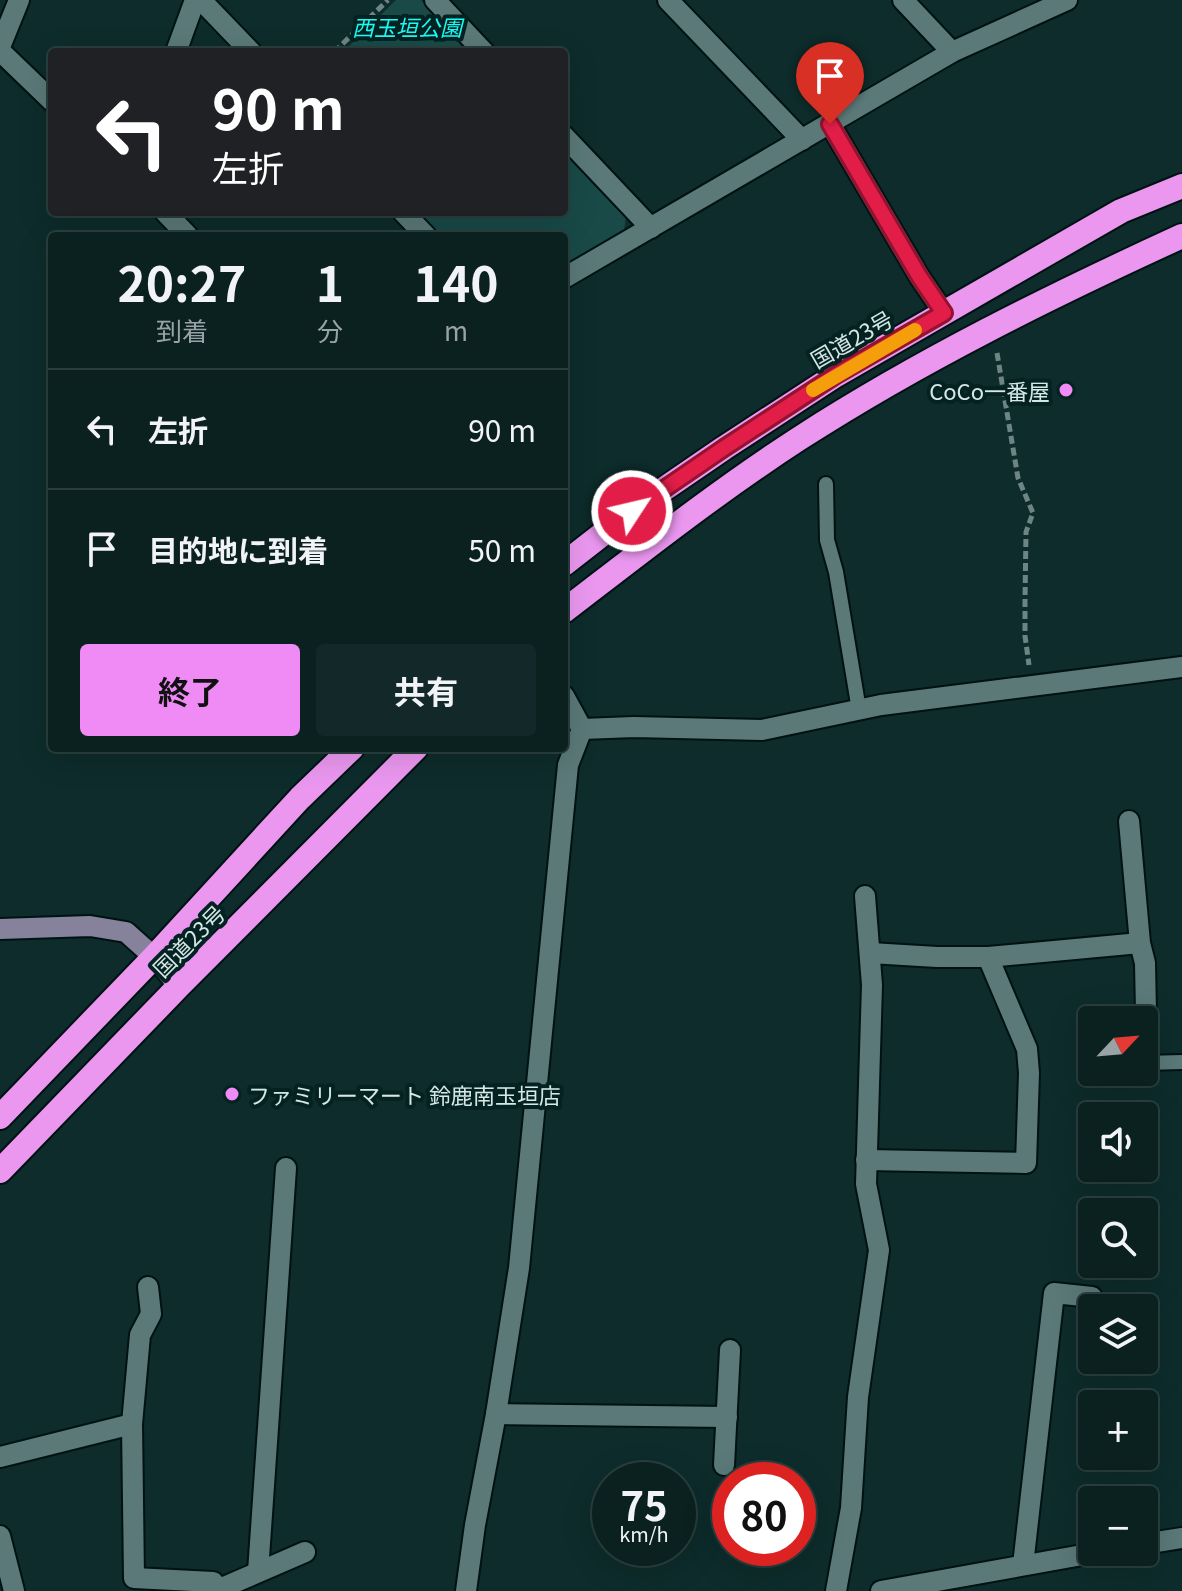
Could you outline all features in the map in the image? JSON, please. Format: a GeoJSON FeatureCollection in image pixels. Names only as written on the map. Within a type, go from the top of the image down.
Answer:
{"type":"FeatureCollection","features":[{"type":"Feature","properties":{"kind":"highway","name":"国道23号"},"geometry":{"type":"LineString","coordinates":[[568,561],[632,511],[836,375],[1121,211],[1182,186]]}},
{"type":"Feature","properties":{"kind":"highway"},"geometry":{"type":"LineString","coordinates":[[568,608],[721,493],[799,439],[977,336],[1182,236]]}},
{"type":"Feature","properties":{"kind":"highway","name":"国道23号"},"geometry":{"type":"LineString","coordinates":[[0,1117],[154,957],[300,798],[348,752]]}},
{"type":"Feature","properties":{"kind":"highway","name":"国道23号"},"geometry":{"type":"LineString","coordinates":[[0,1171],[412,752]]}},
{"type":"Feature","properties":{"kind":"street"},"geometry":{"type":"LineString","coordinates":[[19,0],[0,49],[48,97]]}},
{"type":"Feature","properties":{"kind":"street"},"geometry":{"type":"LineString","coordinates":[[178,48],[198,0],[247,48]]}},
{"type":"Feature","properties":{"kind":"street"},"geometry":{"type":"LineString","coordinates":[[435,0],[480,48]]}},
{"type":"Feature","properties":{"kind":"street"},"geometry":{"type":"LineString","coordinates":[[668,0],[802,140]]}},
{"type":"Feature","properties":{"kind":"street"},"geometry":{"type":"LineString","coordinates":[[903,0],[952,52]]}},
{"type":"Feature","properties":{"kind":"street"},"geometry":{"type":"LineString","coordinates":[[568,276],[952,52],[1067,0]]}},
{"type":"Feature","properties":{"kind":"street"},"geometry":{"type":"LineString","coordinates":[[830,124],[944,313]]}},
{"type":"Feature","properties":{"kind":"street"},"geometry":{"type":"LineString","coordinates":[[568,140],[651,228]]}},
{"type":"Feature","properties":{"kind":"street"},"geometry":{"type":"LineString","coordinates":[[169,216],[184,232]]}},
{"type":"Feature","properties":{"kind":"street"},"geometry":{"type":"LineString","coordinates":[[407,216],[422,232]]}},
{"type":"Feature","properties":{"kind":"street"},"geometry":{"type":"LineString","coordinates":[[582,729],[762,730],[881,705],[1182,667]]}},
{"type":"Feature","properties":{"kind":"street"},"geometry":{"type":"LineString","coordinates":[[466,1591],[519,1268],[568,765],[582,729],[568,703]]}},
{"type":"Feature","properties":{"kind":"street"},"geometry":{"type":"LineString","coordinates":[[1129,821],[1140,943],[1145,963],[1145,1006]]}},
{"type":"Feature","properties":{"kind":"street"},"geometry":{"type":"LineString","coordinates":[[836,1591],[851,1508],[858,1397],[879,1250],[866,1184],[872,985],[865,896]]}},
{"type":"Feature","properties":{"kind":"street"},"geometry":{"type":"LineString","coordinates":[[0,929],[90,926],[126,932],[154,957],[179,986]]}},
{"type":"Feature","properties":{"kind":"street"},"geometry":{"type":"LineString","coordinates":[[870,953],[988,957],[1140,943]]}},
{"type":"Feature","properties":{"kind":"street"},"geometry":{"type":"LineString","coordinates":[[866,1160],[1026,1163],[1027,1049],[988,957]]}},
{"type":"Feature","properties":{"kind":"street"},"geometry":{"type":"LineString","coordinates":[[258,1572],[286,1168]]}},
{"type":"Feature","properties":{"kind":"street"},"geometry":{"type":"LineString","coordinates":[[148,1287],[151,1314],[140,1335],[132,1424],[134,1578],[213,1582],[215,1591],[305,1552]]}},
{"type":"Feature","properties":{"kind":"street"},"geometry":{"type":"LineString","coordinates":[[1023,1565],[1054,1293],[1078,1296]]}},
{"type":"Feature","properties":{"kind":"street"},"geometry":{"type":"LineString","coordinates":[[724,1462],[730,1350]]}},
{"type":"Feature","properties":{"kind":"street"},"geometry":{"type":"LineString","coordinates":[[496,1414],[727,1417]]}},
{"type":"Feature","properties":{"kind":"street"},"geometry":{"type":"LineString","coordinates":[[0,1457],[132,1424]]}},
{"type":"Feature","properties":{"kind":"street"},"geometry":{"type":"LineString","coordinates":[[0,1536],[14,1591]]}},
{"type":"Feature","properties":{"kind":"street"},"geometry":{"type":"LineString","coordinates":[[1158,1542],[1182,1538]]}},
{"type":"Feature","properties":{"kind":"street"},"geometry":{"type":"LineString","coordinates":[[881,1591],[1078,1556]]}},
{"type":"Feature","properties":{"kind":"lane"},"geometry":{"type":"LineString","coordinates":[[826,484],[827,540],[836,572],[859,710]]}},
{"type":"Feature","properties":{"kind":"lane"},"geometry":{"type":"LineString","coordinates":[[1158,1063],[1182,1062]]}},
{"type":"Feature","properties":{"kind":"path"},"geometry":{"type":"LineString","coordinates":[[338,48],[388,0]]}},
{"type":"Feature","properties":{"kind":"path"},"geometry":{"type":"LineString","coordinates":[[997,352],[1018,478],[1033,513],[1026,532],[1025,636],[1033,685]]}},
{"type":"Feature","properties":{"kind":"green space","name":"西玉垣公園"},"geometry":{"type":"Polygon","coordinates":[[[396,0],[421,0],[466,48],[347,48],[396,0]]]}},
{"type":"Feature","properties":{"kind":"green space"},"geometry":{"type":"Polygon","coordinates":[[[568,156],[626,217],[624,231],[568,263],[568,232],[438,232],[423,216],[568,216],[568,156]]]}},
{"type":"Feature","properties":{"kind":"slow traffic"},"geometry":{"type":"LineString","coordinates":[[813,390],[915,330]]}},
{"type":"Feature","properties":{"kind":"place","name":"CoCo一番屋"},"geometry":{"type":"Point","coordinates":[1066,390]}},
{"type":"Feature","properties":{"kind":"place","name":"ファミリーマート 鈴鹿南玉垣店"},"geometry":{"type":"Point","coordinates":[232,1094]}},
{"type":"Feature","properties":{"kind":"route"},"geometry":{"type":"LineString","coordinates":[[632,511],[836,375],[944,313],[830,124]]}}]}
